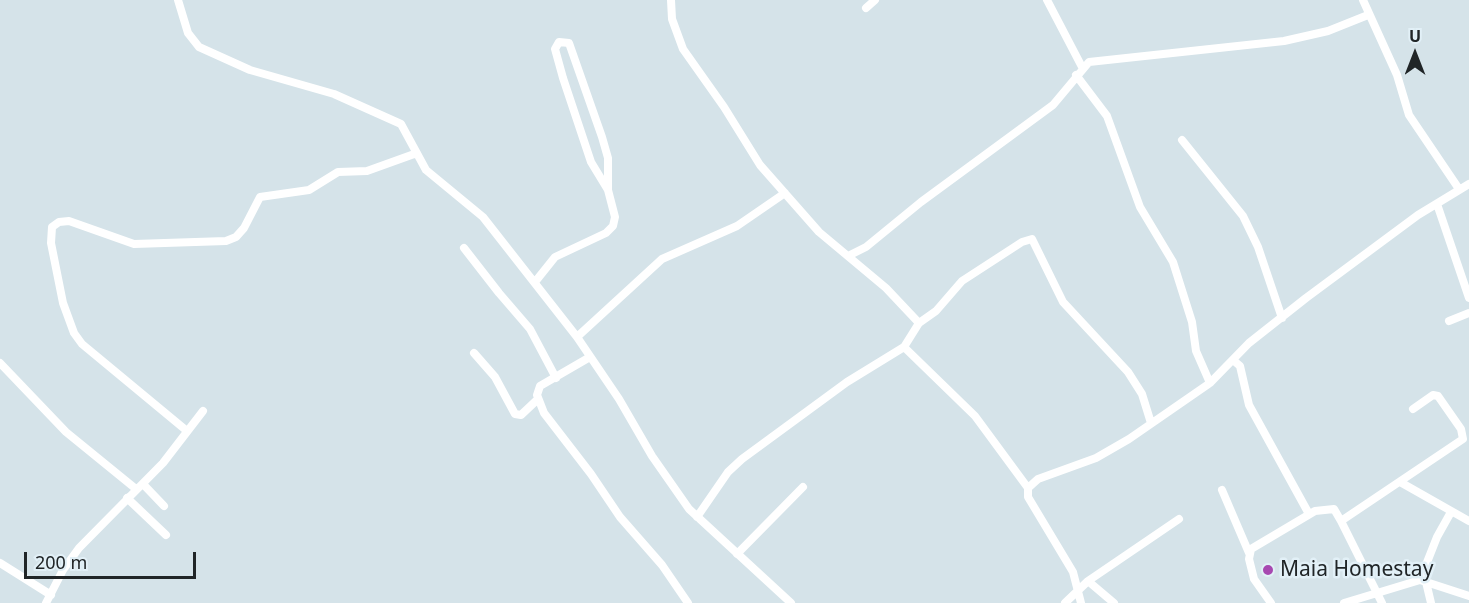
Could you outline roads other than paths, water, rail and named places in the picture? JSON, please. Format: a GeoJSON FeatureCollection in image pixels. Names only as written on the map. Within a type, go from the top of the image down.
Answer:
{"type":"FeatureCollection","features":[{"type":"Feature","properties":{"kind":"street"},"geometry":{"type":"LineString","coordinates":[[178,0],[188,33],[199,47],[250,70],[334,94],[393,119],[407,132],[430,174],[483,217],[577,337],[652,456],[697,517],[791,603]]}},
{"type":"Feature","properties":{"kind":"street"},"geometry":{"type":"LineString","coordinates":[[671,0],[674,26],[683,49],[724,107],[755,159],[819,232],[886,288],[919,323]]}},
{"type":"Feature","properties":{"kind":"street"},"geometry":{"type":"LineString","coordinates":[[866,8],[875,0]]}},
{"type":"Feature","properties":{"kind":"street"},"geometry":{"type":"LineString","coordinates":[[1047,0],[1082,67]]}},
{"type":"Feature","properties":{"kind":"street"},"geometry":{"type":"LineString","coordinates":[[1363,0],[1368,15],[1394,66],[1409,115],[1459,189]]}},
{"type":"Feature","properties":{"kind":"street"},"geometry":{"type":"LineString","coordinates":[[848,256],[866,247],[921,202],[1046,111],[1060,97],[1082,67],[1089,62],[1190,53],[1295,39],[1328,31],[1368,15]]}},
{"type":"Feature","properties":{"kind":"street"},"geometry":{"type":"LineString","coordinates":[[535,282],[559,254],[609,230],[615,217],[608,190],[608,158],[602,137],[569,44],[559,42],[555,51],[591,162],[608,190]]}},
{"type":"Feature","properties":{"kind":"street"},"geometry":{"type":"LineString","coordinates":[[1076,75],[1107,116],[1140,207],[1173,262],[1192,322],[1196,351],[1210,382]]}},
{"type":"Feature","properties":{"kind":"street"},"geometry":{"type":"LineString","coordinates":[[1182,140],[1243,216],[1258,247],[1282,318]]}},
{"type":"Feature","properties":{"kind":"street"},"geometry":{"type":"LineString","coordinates":[[187,431],[82,344],[70,325],[51,243],[52,227],[59,222],[81,224],[134,244],[226,241],[236,237],[244,228],[260,197],[309,190],[338,172],[368,171],[417,153]]}},
{"type":"Feature","properties":{"kind":"street"},"geometry":{"type":"LineString","coordinates":[[1028,488],[1050,474],[1096,458],[1151,423],[1210,382],[1249,343],[1282,318],[1437,204],[1469,184]]}},
{"type":"Feature","properties":{"kind":"street"},"geometry":{"type":"LineString","coordinates":[[577,337],[662,259],[736,226],[785,193]]}},
{"type":"Feature","properties":{"kind":"street"},"geometry":{"type":"LineString","coordinates":[[1437,204],[1469,298]]}},
{"type":"Feature","properties":{"kind":"street"},"geometry":{"type":"LineString","coordinates":[[697,517],[728,472],[742,459],[847,382],[904,347],[919,323],[936,310],[962,281],[1022,242],[1032,239],[1063,302],[1128,372],[1142,394],[1151,423]]}},
{"type":"Feature","properties":{"kind":"street"},"geometry":{"type":"LineString","coordinates":[[465,248],[498,293],[530,328],[556,378]]}},
{"type":"Feature","properties":{"kind":"street"},"geometry":{"type":"LineString","coordinates":[[1449,321],[1469,313]]}},
{"type":"Feature","properties":{"kind":"street"},"geometry":{"type":"LineString","coordinates":[[904,347],[975,416],[1028,488],[1028,497],[1072,572],[1079,589],[1081,603]]}},
{"type":"Feature","properties":{"kind":"street"},"geometry":{"type":"LineString","coordinates":[[474,353],[495,377],[515,414],[521,415],[538,399]]}},
{"type":"Feature","properties":{"kind":"street"},"geometry":{"type":"LineString","coordinates":[[590,357],[540,386],[538,399],[554,429],[591,474],[620,517],[662,565],[687,603]]}},
{"type":"Feature","properties":{"kind":"street"},"geometry":{"type":"LineString","coordinates":[[1233,360],[1240,366],[1249,405],[1309,513]]}},
{"type":"Feature","properties":{"kind":"street"},"geometry":{"type":"LineString","coordinates":[[0,363],[66,432],[164,506]]}},
{"type":"Feature","properties":{"kind":"street"},"geometry":{"type":"LineString","coordinates":[[1341,521],[1464,438],[1461,429],[1438,396],[1433,395],[1413,409]]}},
{"type":"Feature","properties":{"kind":"street"},"geometry":{"type":"LineString","coordinates":[[46,603],[63,570],[79,548],[163,464],[203,411]]}},
{"type":"Feature","properties":{"kind":"street"},"geometry":{"type":"LineString","coordinates":[[1400,482],[1469,521]]}},
{"type":"Feature","properties":{"kind":"street"},"geometry":{"type":"LineString","coordinates":[[737,554],[803,487]]}},
{"type":"Feature","properties":{"kind":"street"},"geometry":{"type":"LineString","coordinates":[[1222,490],[1249,553],[1257,586],[1271,603]]}},
{"type":"Feature","properties":{"kind":"street"},"geometry":{"type":"LineString","coordinates":[[128,498],[166,535]]}},
{"type":"Feature","properties":{"kind":"street"},"geometry":{"type":"LineString","coordinates":[[1249,553],[1257,545],[1309,513],[1331,508],[1341,521],[1382,603]]}},
{"type":"Feature","properties":{"kind":"street"},"geometry":{"type":"LineString","coordinates":[[1431,603],[1423,581],[1437,537],[1451,512]]}},
{"type":"Feature","properties":{"kind":"street"},"geometry":{"type":"LineString","coordinates":[[1065,603],[1088,581],[1179,519]]}},
{"type":"Feature","properties":{"kind":"street"},"geometry":{"type":"LineString","coordinates":[[0,563],[51,595]]}},
{"type":"Feature","properties":{"kind":"street"},"geometry":{"type":"LineString","coordinates":[[1088,581],[1114,603]]}},
{"type":"Feature","properties":{"kind":"street"},"geometry":{"type":"LineString","coordinates":[[1344,603],[1423,581],[1469,596]]}},
{"type":"Feature","properties":{"kind":"place","name":"Maia Homestay"},"geometry":{"type":"Point","coordinates":[1268,570]}}]}
